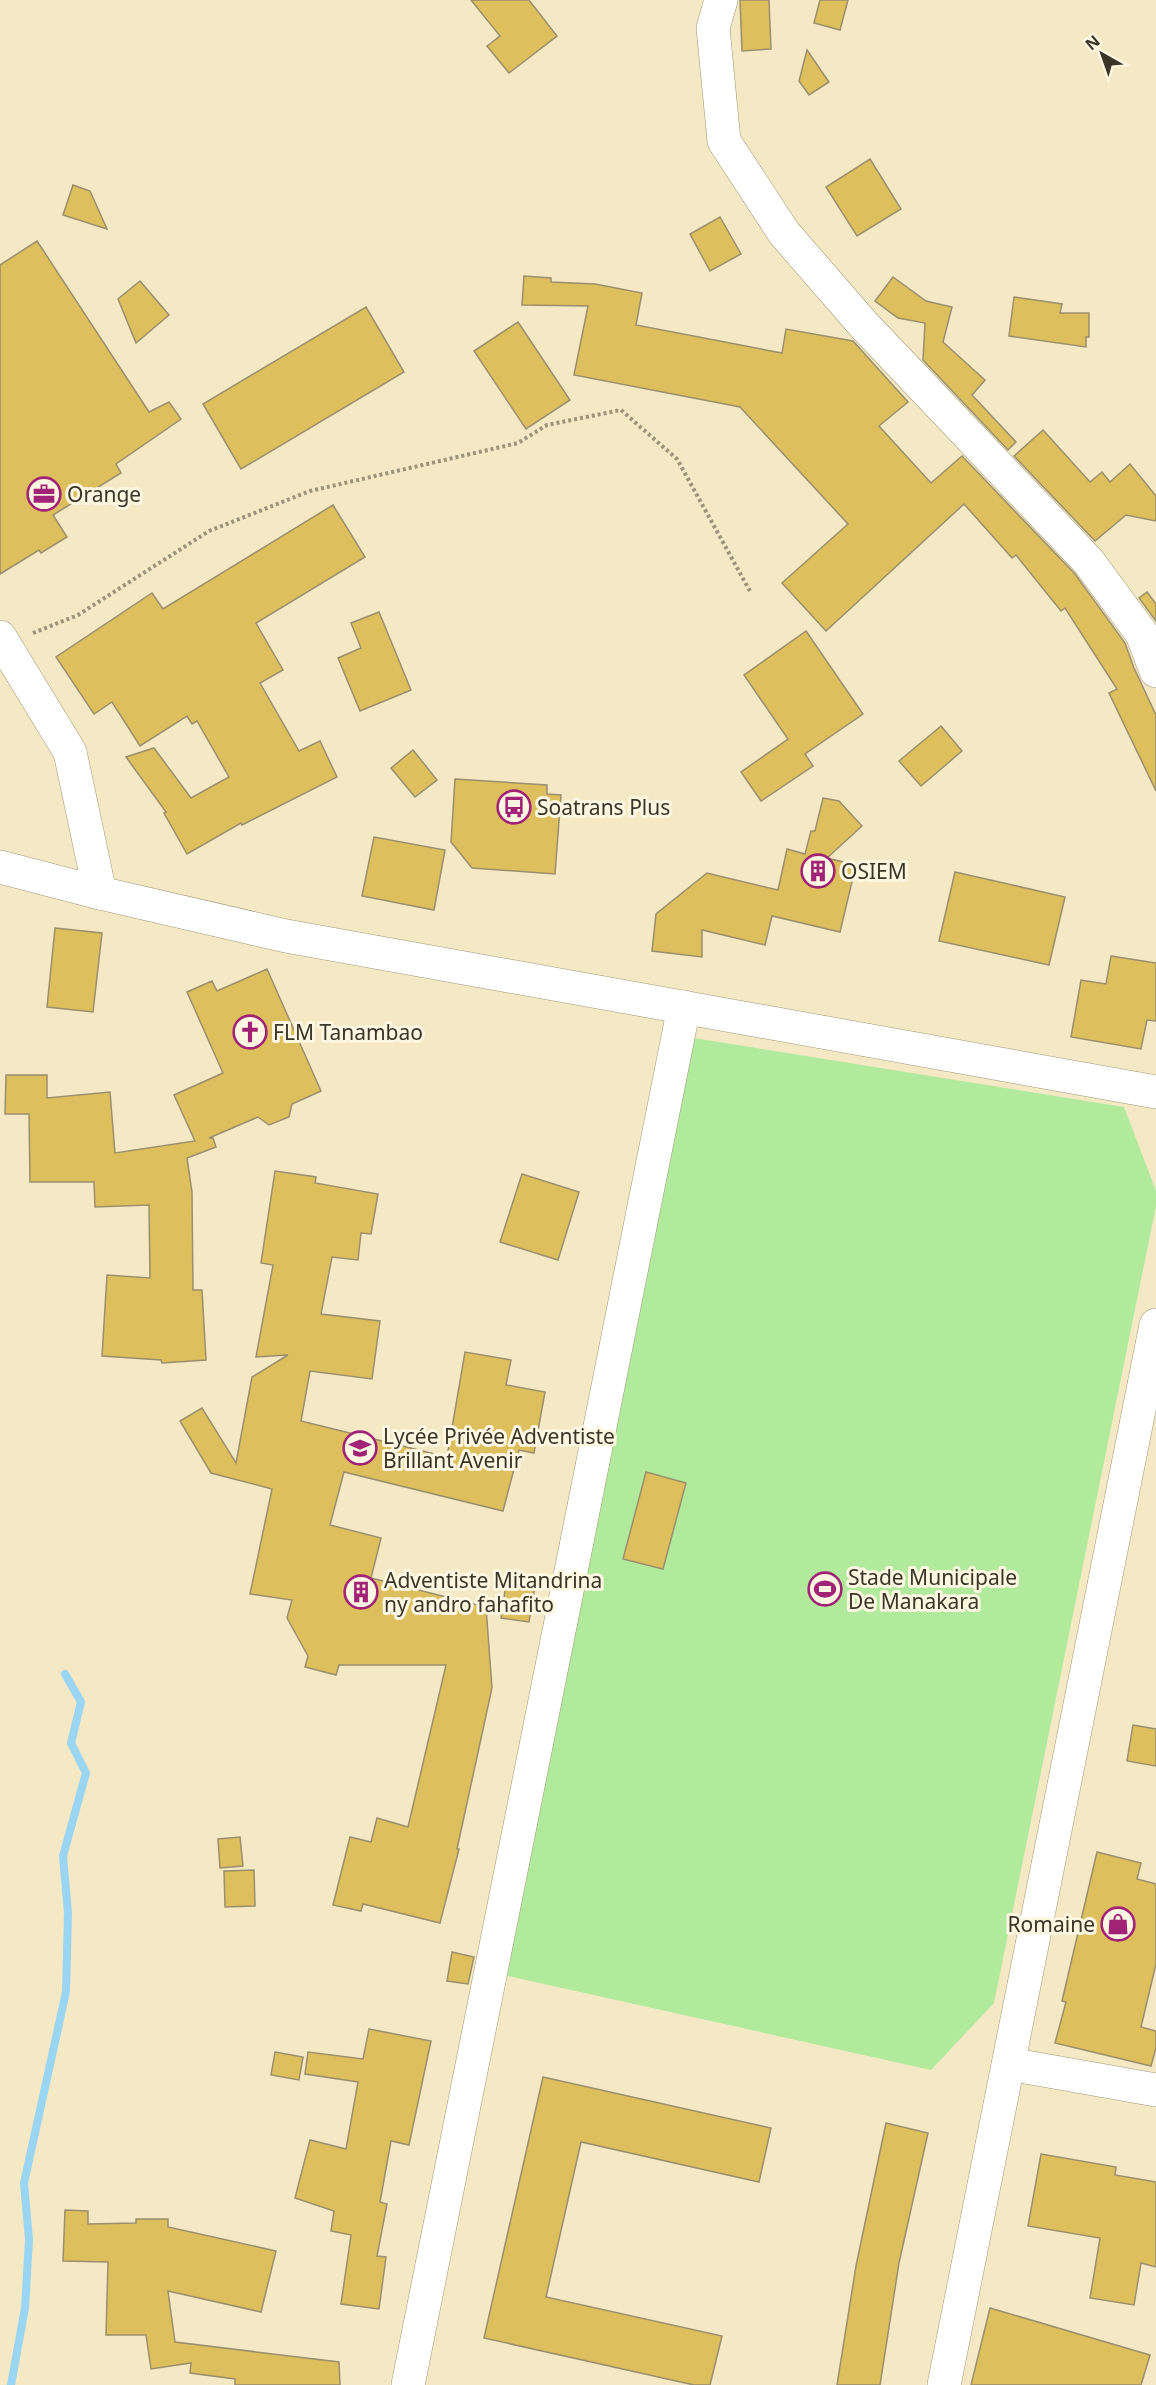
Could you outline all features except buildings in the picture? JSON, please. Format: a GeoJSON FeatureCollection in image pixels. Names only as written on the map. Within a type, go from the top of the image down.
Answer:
{"type":"FeatureCollection","features":[{"type":"Feature","properties":{"kind":"street"},"geometry":{"type":"LineString","coordinates":[[721,0],[713,28],[724,141],[784,232],[863,324],[1089,562],[1142,634],[1156,671]]}},
{"type":"Feature","properties":{"kind":"street"},"geometry":{"type":"LineString","coordinates":[[2,640],[70,752],[100,893]]}},
{"type":"Feature","properties":{"kind":"street"},"geometry":{"type":"LineString","coordinates":[[0,867],[100,893],[286,936],[1156,1092]]}},
{"type":"Feature","properties":{"kind":"street"},"geometry":{"type":"LineString","coordinates":[[408,2385],[684,1006]]}},
{"type":"Feature","properties":{"kind":"street"},"geometry":{"type":"LineString","coordinates":[[944,2385],[1156,1324]]}},
{"type":"Feature","properties":{"kind":"street"},"geometry":{"type":"LineString","coordinates":[[1009,2064],[1156,2090]]}},
{"type":"Feature","properties":{"kind":"path"},"geometry":{"type":"LineString","coordinates":[[2,640],[78,615],[209,531],[310,491],[518,443],[547,425],[621,410],[677,459],[751,593]]}},
{"type":"Feature","properties":{"kind":"green space","name":"Stade Municipale De Manakara"},"geometry":{"type":"Polygon","coordinates":[[[694,1038],[1124,1107],[1156,1191],[1156,1206],[994,2003],[931,2070],[486,1971],[694,1038]]]}},
{"type":"Feature","properties":{"kind":"waterway"},"geometry":{"type":"LineString","coordinates":[[11,2385],[25,2308],[29,2240],[24,2183],[66,1992],[68,1913],[63,1856],[86,1773],[71,1743],[81,1702],[65,1674]]}},
{"type":"Feature","properties":{"kind":"place","name":"Orange"},"geometry":{"type":"Point","coordinates":[44,494]}},
{"type":"Feature","properties":{"kind":"place","name":"Soatrans Plus"},"geometry":{"type":"Point","coordinates":[514,807]}},
{"type":"Feature","properties":{"kind":"place","name":"OSIEM"},"geometry":{"type":"Point","coordinates":[818,871]}},
{"type":"Feature","properties":{"kind":"place","name":"FLM Tanambao"},"geometry":{"type":"Point","coordinates":[250,1032]}},
{"type":"Feature","properties":{"kind":"place","name":"Lycée Privée Adventiste Brillant Avenir"},"geometry":{"type":"Point","coordinates":[360,1448]}},
{"type":"Feature","properties":{"kind":"place","name":"Stade Municipale De Manakara"},"geometry":{"type":"Point","coordinates":[825,1589]}},
{"type":"Feature","properties":{"kind":"place","name":"Adventiste Mitandrina ny andro fahafito"},"geometry":{"type":"Point","coordinates":[361,1592]}},
{"type":"Feature","properties":{"kind":"place","name":"Romaine"},"geometry":{"type":"Point","coordinates":[1118,1924]}}]}
